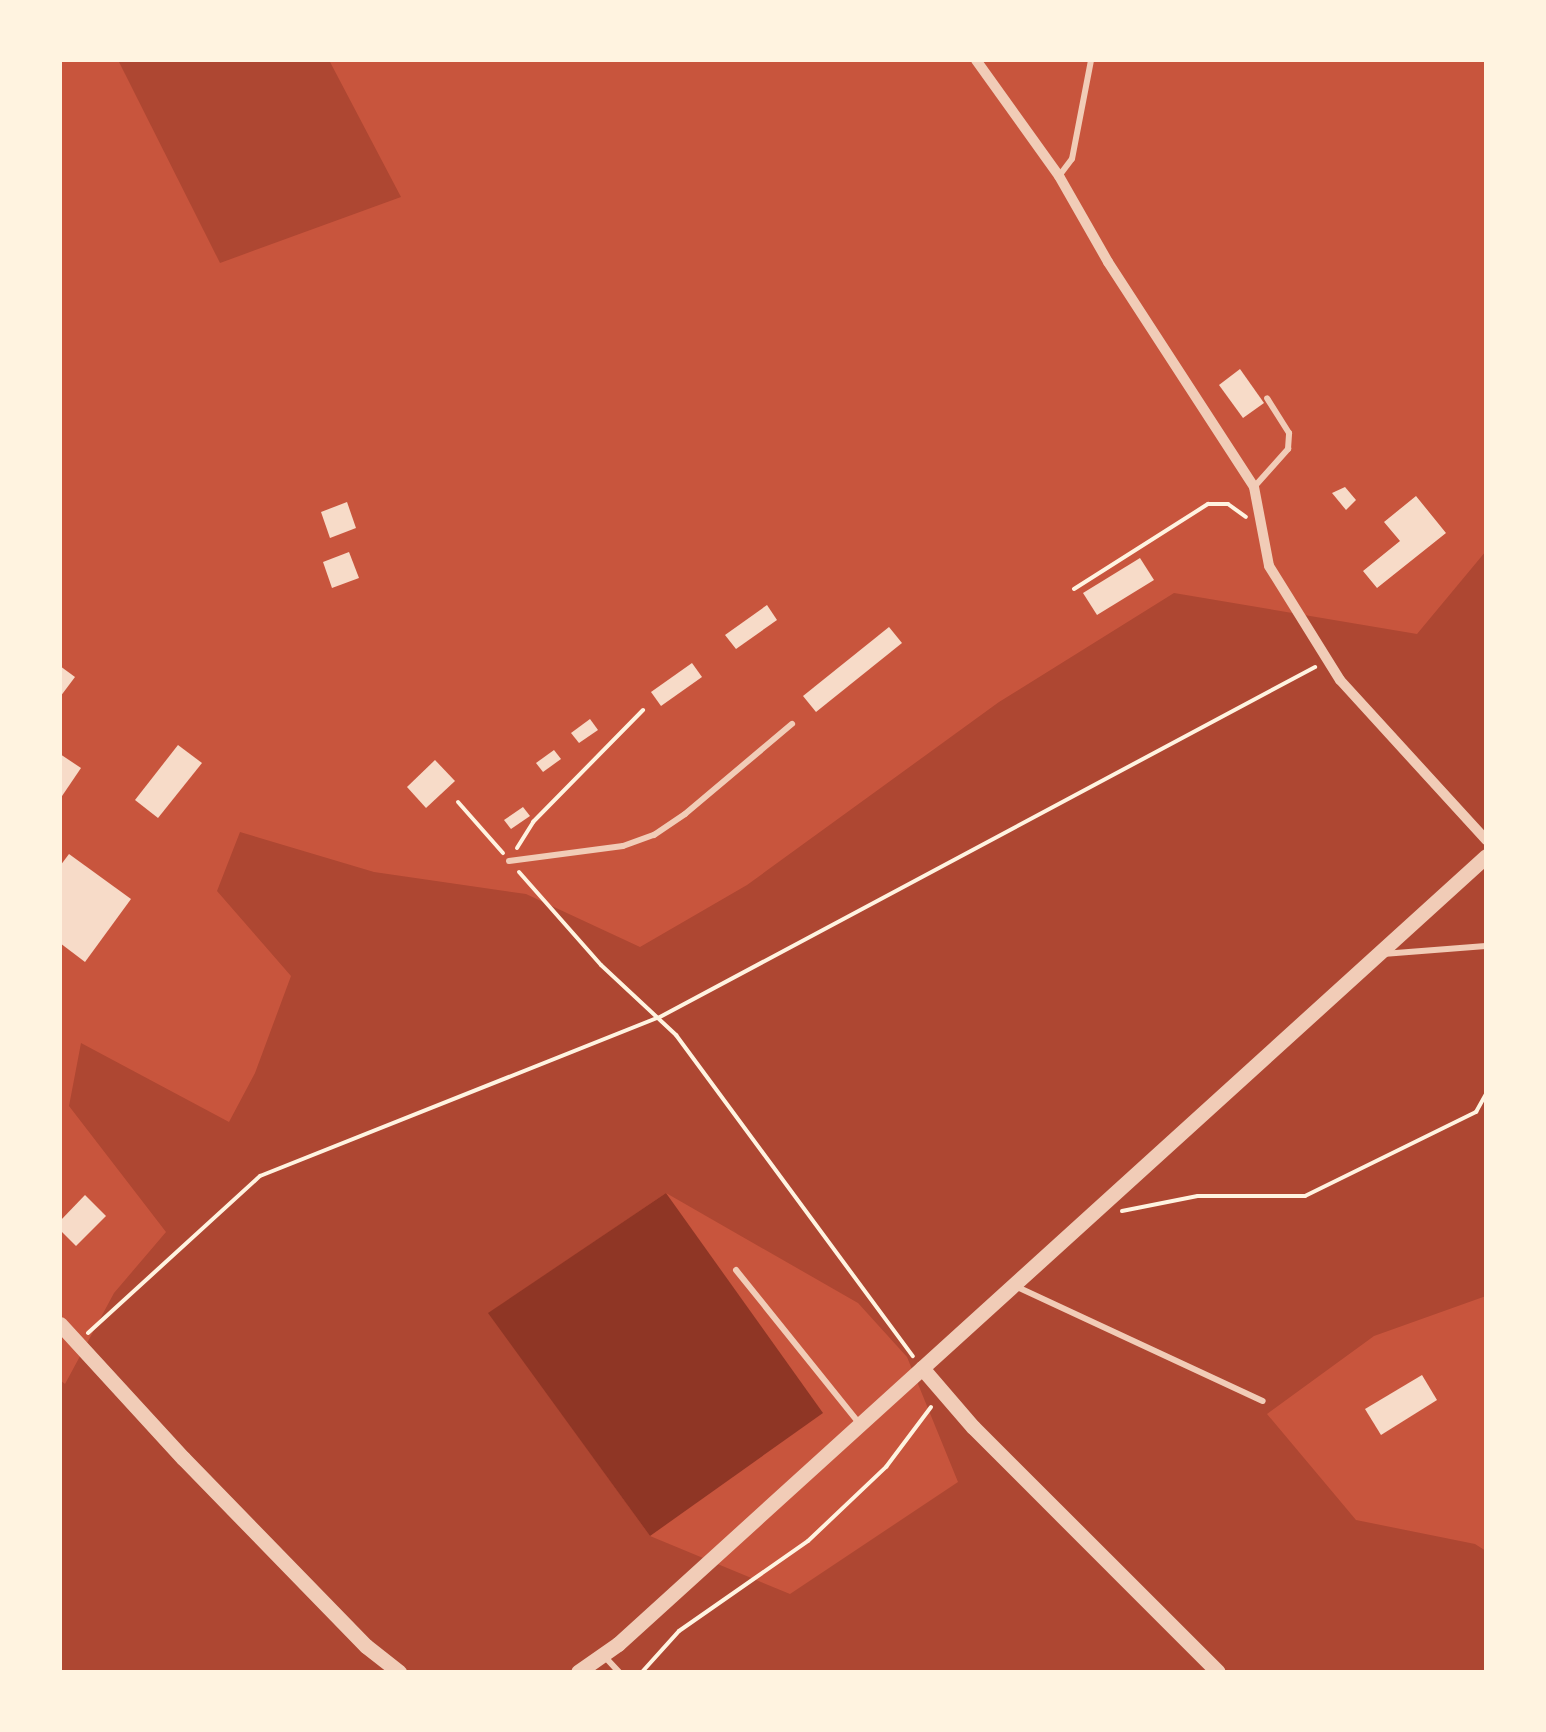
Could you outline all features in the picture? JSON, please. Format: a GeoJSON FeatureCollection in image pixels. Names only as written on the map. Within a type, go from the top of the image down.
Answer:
{"type":"FeatureCollection","features":[{"type":"Feature","properties":{"kind":"street"},"geometry":{"type":"LineString","coordinates":[[976,60],[1060,176],[1108,262],[1254,487],[1269,566],[1340,680],[1486,840]]}},
{"type":"Feature","properties":{"kind":"street"},"geometry":{"type":"LineString","coordinates":[[578,1672],[604,1656],[1486,856]]}},
{"type":"Feature","properties":{"kind":"street"},"geometry":{"type":"LineString","coordinates":[[60,1324],[314,1592],[398,1672]]}},
{"type":"Feature","properties":{"kind":"street"},"geometry":{"type":"LineString","coordinates":[[922,1368],[1218,1672]]}},
{"type":"Feature","properties":{"kind":"lane"},"geometry":{"type":"LineString","coordinates":[[1060,176],[1072,159],[1092,60]]}},
{"type":"Feature","properties":{"kind":"lane"},"geometry":{"type":"LineString","coordinates":[[1254,487],[1288,449],[1289,434],[1267,398]]}},
{"type":"Feature","properties":{"kind":"lane"},"geometry":{"type":"LineString","coordinates":[[509,861],[623,846],[654,835],[685,814],[792,724]]}},
{"type":"Feature","properties":{"kind":"lane"},"geometry":{"type":"LineString","coordinates":[[1376,955],[1486,946]]}},
{"type":"Feature","properties":{"kind":"lane"},"geometry":{"type":"LineString","coordinates":[[736,1270],[860,1424]]}},
{"type":"Feature","properties":{"kind":"lane"},"geometry":{"type":"LineString","coordinates":[[1014,1286],[1263,1401]]}},
{"type":"Feature","properties":{"kind":"lane"},"geometry":{"type":"LineString","coordinates":[[604,1656],[619,1672]]}},
{"type":"Feature","properties":{"kind":"path"},"geometry":{"type":"LineString","coordinates":[[1074,588],[1208,504],[1228,504],[1265,530]]}},
{"type":"Feature","properties":{"kind":"path"},"geometry":{"type":"LineString","coordinates":[[77,1343],[260,1176],[658,1018],[899,893],[1328,660]]}},
{"type":"Feature","properties":{"kind":"path"},"geometry":{"type":"LineString","coordinates":[[509,861],[534,822],[643,710]]}},
{"type":"Feature","properties":{"kind":"path"},"geometry":{"type":"LineString","coordinates":[[458,802],[601,965],[676,1035],[922,1368]]}},
{"type":"Feature","properties":{"kind":"path"},"geometry":{"type":"LineString","coordinates":[[1088,1218],[1198,1196],[1304,1196],[1476,1112],[1486,1094]]}},
{"type":"Feature","properties":{"kind":"path"},"geometry":{"type":"LineString","coordinates":[[642,1672],[679,1631],[808,1541],[886,1467],[942,1391]]}},
{"type":"Feature","properties":{"kind":"shaded area"},"geometry":{"type":"Polygon","coordinates":[[[118,60],[329,60],[401,197],[220,263],[118,60]]]}},
{"type":"Feature","properties":{"kind":"shaded area"},"geometry":{"type":"Polygon","coordinates":[[[1486,551],[1486,1296],[1374,1336],[1267,1414],[1356,1520],[1475,1544],[1486,1551],[1486,1672],[60,1672],[60,1380],[65,1384],[114,1293],[166,1232],[69,1106],[81,1043],[229,1122],[255,1073],[291,976],[217,891],[240,832],[374,872],[526,894],[640,947],[747,885],[999,702],[1174,593],[1417,634],[1486,551]],[[666,1193],[489,1313],[650,1536],[790,1594],[958,1482],[907,1357],[858,1303],[666,1193]]]}},
{"type":"Feature","properties":{"kind":"shaded area"},"geometry":{"type":"Polygon","coordinates":[[[666,1193],[823,1413],[650,1536],[488,1313],[666,1193]]]}},
{"type":"Feature","properties":{"kind":"building"},"geometry":{"type":"Polygon","coordinates":[[[1240,369],[1264,403],[1243,418],[1219,385],[1240,369]]]}},
{"type":"Feature","properties":{"kind":"building"},"geometry":{"type":"Polygon","coordinates":[[[1345,487],[1356,500],[1346,510],[1332,493],[1345,487]]]}},
{"type":"Feature","properties":{"kind":"building"},"geometry":{"type":"Polygon","coordinates":[[[1416,496],[1446,533],[1377,588],[1363,571],[1400,541],[1384,522],[1416,496]]]}},
{"type":"Feature","properties":{"kind":"building"},"geometry":{"type":"Polygon","coordinates":[[[347,502],[356,528],[330,538],[321,512],[347,502]]]}},
{"type":"Feature","properties":{"kind":"building"},"geometry":{"type":"Polygon","coordinates":[[[349,552],[359,578],[332,588],[323,562],[349,552]]]}},
{"type":"Feature","properties":{"kind":"building"},"geometry":{"type":"Polygon","coordinates":[[[1140,558],[1154,580],[1097,615],[1083,593],[1140,558]]]}},
{"type":"Feature","properties":{"kind":"building"},"geometry":{"type":"Polygon","coordinates":[[[767,605],[777,620],[736,649],[725,635],[767,605]]]}},
{"type":"Feature","properties":{"kind":"building"},"geometry":{"type":"Polygon","coordinates":[[[889,627],[902,643],[816,712],[803,696],[889,627]]]}},
{"type":"Feature","properties":{"kind":"building"},"geometry":{"type":"Polygon","coordinates":[[[692,663],[702,677],[661,706],[651,692],[692,663]]]}},
{"type":"Feature","properties":{"kind":"building"},"geometry":{"type":"Polygon","coordinates":[[[60,666],[75,677],[60,697],[60,666]]]}},
{"type":"Feature","properties":{"kind":"building"},"geometry":{"type":"Polygon","coordinates":[[[590,719],[598,730],[579,743],[571,733],[590,719]]]}},
{"type":"Feature","properties":{"kind":"building"},"geometry":{"type":"Polygon","coordinates":[[[178,745],[202,763],[158,818],[135,800],[178,745]]]}},
{"type":"Feature","properties":{"kind":"building"},"geometry":{"type":"Polygon","coordinates":[[[554,750],[561,759],[543,772],[536,763],[554,750]]]}},
{"type":"Feature","properties":{"kind":"building"},"geometry":{"type":"Polygon","coordinates":[[[60,754],[81,768],[60,799],[60,754]]]}},
{"type":"Feature","properties":{"kind":"building"},"geometry":{"type":"Polygon","coordinates":[[[435,760],[455,781],[426,808],[407,787],[435,760]]]}},
{"type":"Feature","properties":{"kind":"building"},"geometry":{"type":"Polygon","coordinates":[[[523,807],[530,816],[511,829],[504,820],[523,807]]]}},
{"type":"Feature","properties":{"kind":"building"},"geometry":{"type":"Polygon","coordinates":[[[69,854],[131,899],[85,962],[60,943],[60,866],[69,854]]]}},
{"type":"Feature","properties":{"kind":"building"},"geometry":{"type":"Polygon","coordinates":[[[85,1195],[106,1216],[76,1246],[60,1230],[60,1221],[85,1195]]]}},
{"type":"Feature","properties":{"kind":"building"},"geometry":{"type":"Polygon","coordinates":[[[1422,1375],[1437,1400],[1381,1435],[1365,1409],[1422,1375]]]}}]}
